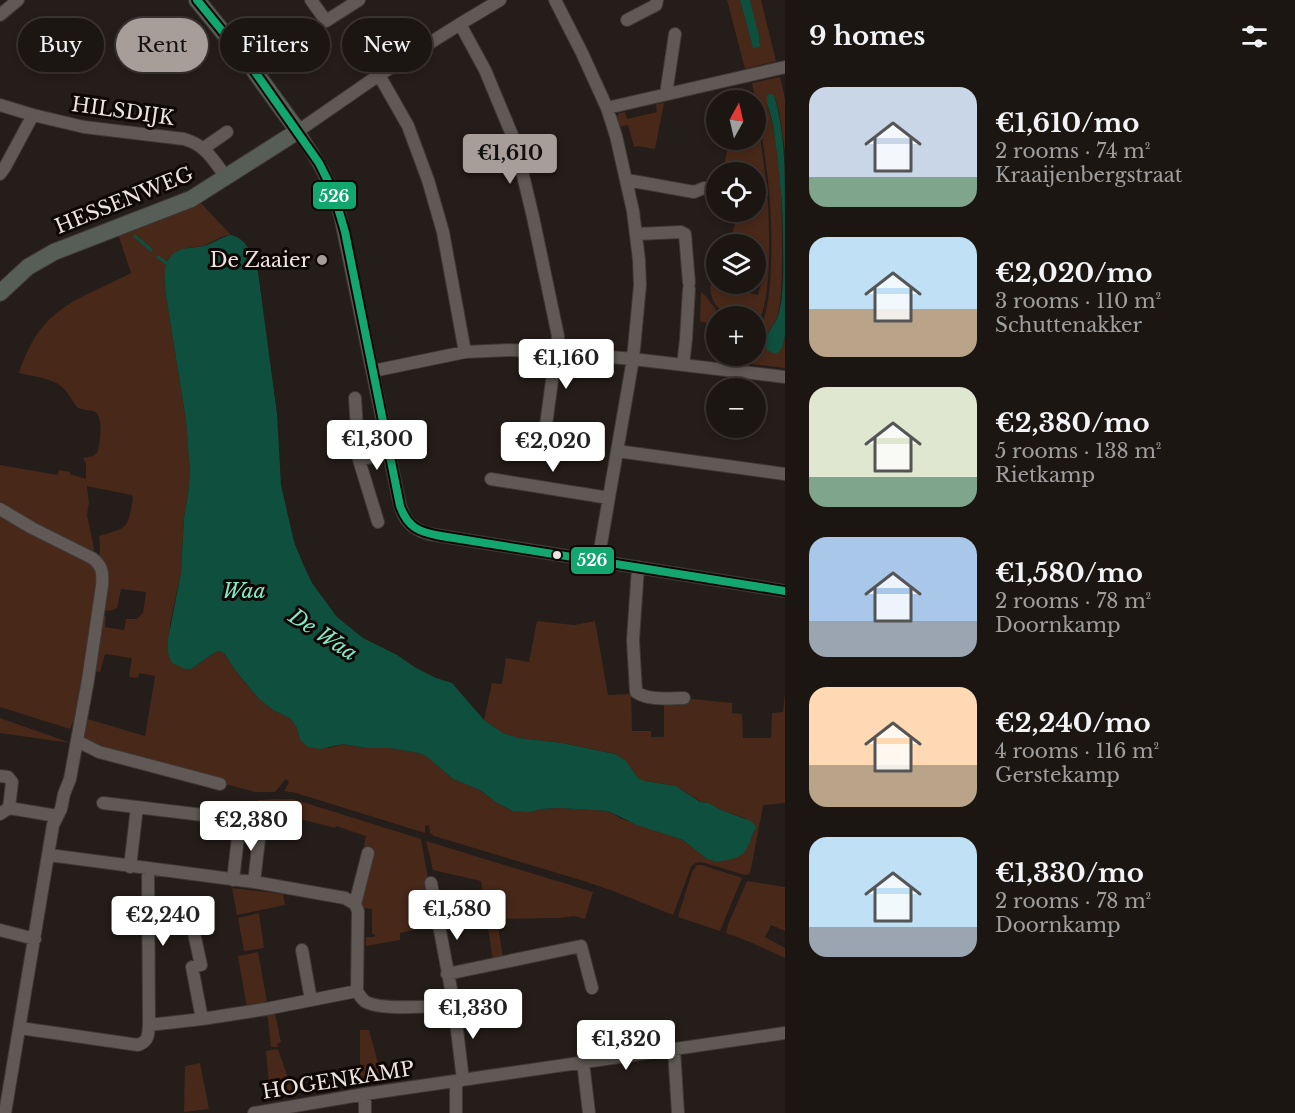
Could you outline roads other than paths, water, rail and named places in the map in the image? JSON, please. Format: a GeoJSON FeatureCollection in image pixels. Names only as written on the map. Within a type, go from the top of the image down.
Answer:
{"type":"FeatureCollection","features":[{"type":"Feature","properties":{"kind":"main road"},"geometry":{"type":"LineString","coordinates":[[197,0],[253,69],[298,131]]}},
{"type":"Feature","properties":{"kind":"main road","name":"HESSENWEG"},"geometry":{"type":"LineString","coordinates":[[0,293],[28,267],[54,252],[191,199],[298,131]]}},
{"type":"Feature","properties":{"kind":"street"},"geometry":{"type":"LineString","coordinates":[[0,15],[18,0]]}},
{"type":"Feature","properties":{"kind":"street"},"geometry":{"type":"LineString","coordinates":[[311,0],[326,21],[359,0]]}},
{"type":"Feature","properties":{"kind":"street"},"geometry":{"type":"LineString","coordinates":[[500,0],[379,75],[298,131],[319,163],[336,199],[345,232],[401,509],[408,523],[418,530],[441,536],[785,591]]}},
{"type":"Feature","properties":{"kind":"street"},"geometry":{"type":"LineString","coordinates":[[555,0],[607,108],[627,180],[637,234],[639,260],[640,285],[633,359],[598,561]]}},
{"type":"Feature","properties":{"kind":"street"},"geometry":{"type":"LineString","coordinates":[[627,20],[656,5],[657,0]]}},
{"type":"Feature","properties":{"kind":"street"},"geometry":{"type":"LineString","coordinates":[[460,24],[485,70],[515,142],[533,217],[558,336],[546,425]]}},
{"type":"Feature","properties":{"kind":"street"},"geometry":{"type":"LineString","coordinates":[[666,94],[675,34]]}},
{"type":"Feature","properties":{"kind":"street"},"geometry":{"type":"LineString","coordinates":[[607,108],[785,67]]}},
{"type":"Feature","properties":{"kind":"street"},"geometry":{"type":"LineString","coordinates":[[379,75],[408,126],[428,180],[443,232],[465,352]]}},
{"type":"Feature","properties":{"kind":"street","name":"HILSDIJK"},"geometry":{"type":"LineString","coordinates":[[0,105],[84,127],[184,139],[196,142],[204,148]]}},
{"type":"Feature","properties":{"kind":"street"},"geometry":{"type":"LineString","coordinates":[[0,174],[33,115]]}},
{"type":"Feature","properties":{"kind":"street"},"geometry":{"type":"LineString","coordinates":[[226,177],[204,148],[227,132]]}},
{"type":"Feature","properties":{"kind":"street"},"geometry":{"type":"LineString","coordinates":[[627,180],[694,192],[706,188]]}},
{"type":"Feature","properties":{"kind":"street"},"geometry":{"type":"LineString","coordinates":[[637,234],[681,231],[685,234],[689,286],[683,365]]}},
{"type":"Feature","properties":{"kind":"street"},"geometry":{"type":"LineString","coordinates":[[373,371],[465,352],[509,350],[556,351],[785,377]]}},
{"type":"Feature","properties":{"kind":"street"},"geometry":{"type":"LineString","coordinates":[[355,398],[359,460],[378,522]]}},
{"type":"Feature","properties":{"kind":"street"},"geometry":{"type":"LineString","coordinates":[[617,451],[785,474]]}},
{"type":"Feature","properties":{"kind":"street"},"geometry":{"type":"LineString","coordinates":[[359,460],[390,453]]}},
{"type":"Feature","properties":{"kind":"street"},"geometry":{"type":"LineString","coordinates":[[491,479],[609,498]]}},
{"type":"Feature","properties":{"kind":"street"},"geometry":{"type":"LineString","coordinates":[[0,509],[92,558],[102,569],[102,586],[77,741],[70,779],[61,809],[53,825],[4,1111],[20,1113]]}},
{"type":"Feature","properties":{"kind":"street"},"geometry":{"type":"LineString","coordinates":[[638,567],[633,640],[636,692],[643,696],[684,698]]}},
{"type":"Feature","properties":{"kind":"street"},"geometry":{"type":"LineString","coordinates":[[77,741],[99,752],[220,784]]}},
{"type":"Feature","properties":{"kind":"street"},"geometry":{"type":"LineString","coordinates":[[0,776],[8,777],[12,782],[4,811],[57,816]]}},
{"type":"Feature","properties":{"kind":"street"},"geometry":{"type":"LineString","coordinates":[[103,803],[261,822],[254,882]]}},
{"type":"Feature","properties":{"kind":"street"},"geometry":{"type":"LineString","coordinates":[[130,867],[137,807]]}},
{"type":"Feature","properties":{"kind":"street"},"geometry":{"type":"LineString","coordinates":[[232,880],[240,820]]}},
{"type":"Feature","properties":{"kind":"street"},"geometry":{"type":"LineString","coordinates":[[355,904],[368,853]]}},
{"type":"Feature","properties":{"kind":"street"},"geometry":{"type":"LineString","coordinates":[[49,855],[254,882],[345,898],[355,904],[358,911],[357,991],[361,998],[375,1005],[415,1007],[454,1005]]}},
{"type":"Feature","properties":{"kind":"street"},"geometry":{"type":"LineString","coordinates":[[20,1028],[138,1045],[146,1041],[149,1025],[148,869]]}},
{"type":"Feature","properties":{"kind":"street"},"geometry":{"type":"LineString","coordinates":[[431,882],[454,1005],[460,1080],[456,1113]]}},
{"type":"Feature","properties":{"kind":"street"},"geometry":{"type":"LineString","coordinates":[[0,930],[35,939]]}},
{"type":"Feature","properties":{"kind":"street"},"geometry":{"type":"LineString","coordinates":[[194,933],[201,965],[192,967],[202,1018]]}},
{"type":"Feature","properties":{"kind":"street"},"geometry":{"type":"LineString","coordinates":[[447,974],[581,946],[592,988]]}},
{"type":"Feature","properties":{"kind":"street"},"geometry":{"type":"LineString","coordinates":[[302,950],[311,1000]]}},
{"type":"Feature","properties":{"kind":"street"},"geometry":{"type":"LineString","coordinates":[[149,1025],[266,1009],[357,991]]}},
{"type":"Feature","properties":{"kind":"street","name":"HOGENKAMP"},"geometry":{"type":"LineString","coordinates":[[254,1113],[365,1094],[785,1033]]}},
{"type":"Feature","properties":{"kind":"street"},"geometry":{"type":"LineString","coordinates":[[674,1049],[678,1113]]}},
{"type":"Feature","properties":{"kind":"street"},"geometry":{"type":"LineString","coordinates":[[583,1062],[589,1113]]}},
{"type":"Feature","properties":{"kind":"street"},"geometry":{"type":"LineString","coordinates":[[365,1094],[365,1113]]}},
{"type":"Feature","properties":{"kind":"water"},"geometry":{"type":"Polygon","coordinates":[[[740,0],[750,0],[760,47],[753,48],[740,0]]]}},
{"type":"Feature","properties":{"kind":"water"},"geometry":{"type":"Polygon","coordinates":[[[768,94],[774,95],[778,109],[784,151],[785,180],[785,334],[784,343],[775,354],[767,350],[766,340],[778,316],[782,297],[783,226],[777,153],[768,94]]]}},
{"type":"Feature","properties":{"kind":"water","name":"Waa"},"geometry":{"type":"Polygon","coordinates":[[[231,235],[242,240],[246,245],[258,272],[277,414],[281,485],[294,542],[312,583],[337,617],[363,638],[397,655],[416,668],[452,683],[484,720],[503,733],[519,738],[562,743],[615,754],[626,761],[638,778],[676,786],[700,802],[709,803],[751,821],[757,827],[744,853],[736,858],[717,862],[707,859],[683,840],[637,825],[608,811],[559,808],[529,812],[513,811],[497,803],[480,790],[453,779],[426,756],[419,753],[343,744],[320,749],[308,747],[300,740],[297,728],[291,719],[273,710],[259,699],[224,653],[219,651],[214,653],[191,669],[185,669],[172,663],[168,653],[168,639],[181,573],[184,518],[190,472],[186,420],[166,296],[165,269],[174,253],[186,248],[204,246],[231,235]]]}},
{"type":"Feature","properties":{"kind":"waterway","name":"De Waa"},"geometry":{"type":"LineString","coordinates":[[135,236],[151,250]]}},
{"type":"Feature","properties":{"kind":"waterway","name":"De Waa"},"geometry":{"type":"LineString","coordinates":[[158,257],[169,265]]}},
{"type":"Feature","properties":{"kind":"place","name":"De Zaaier"},"geometry":{"type":"Point","coordinates":[322,260]}}]}
